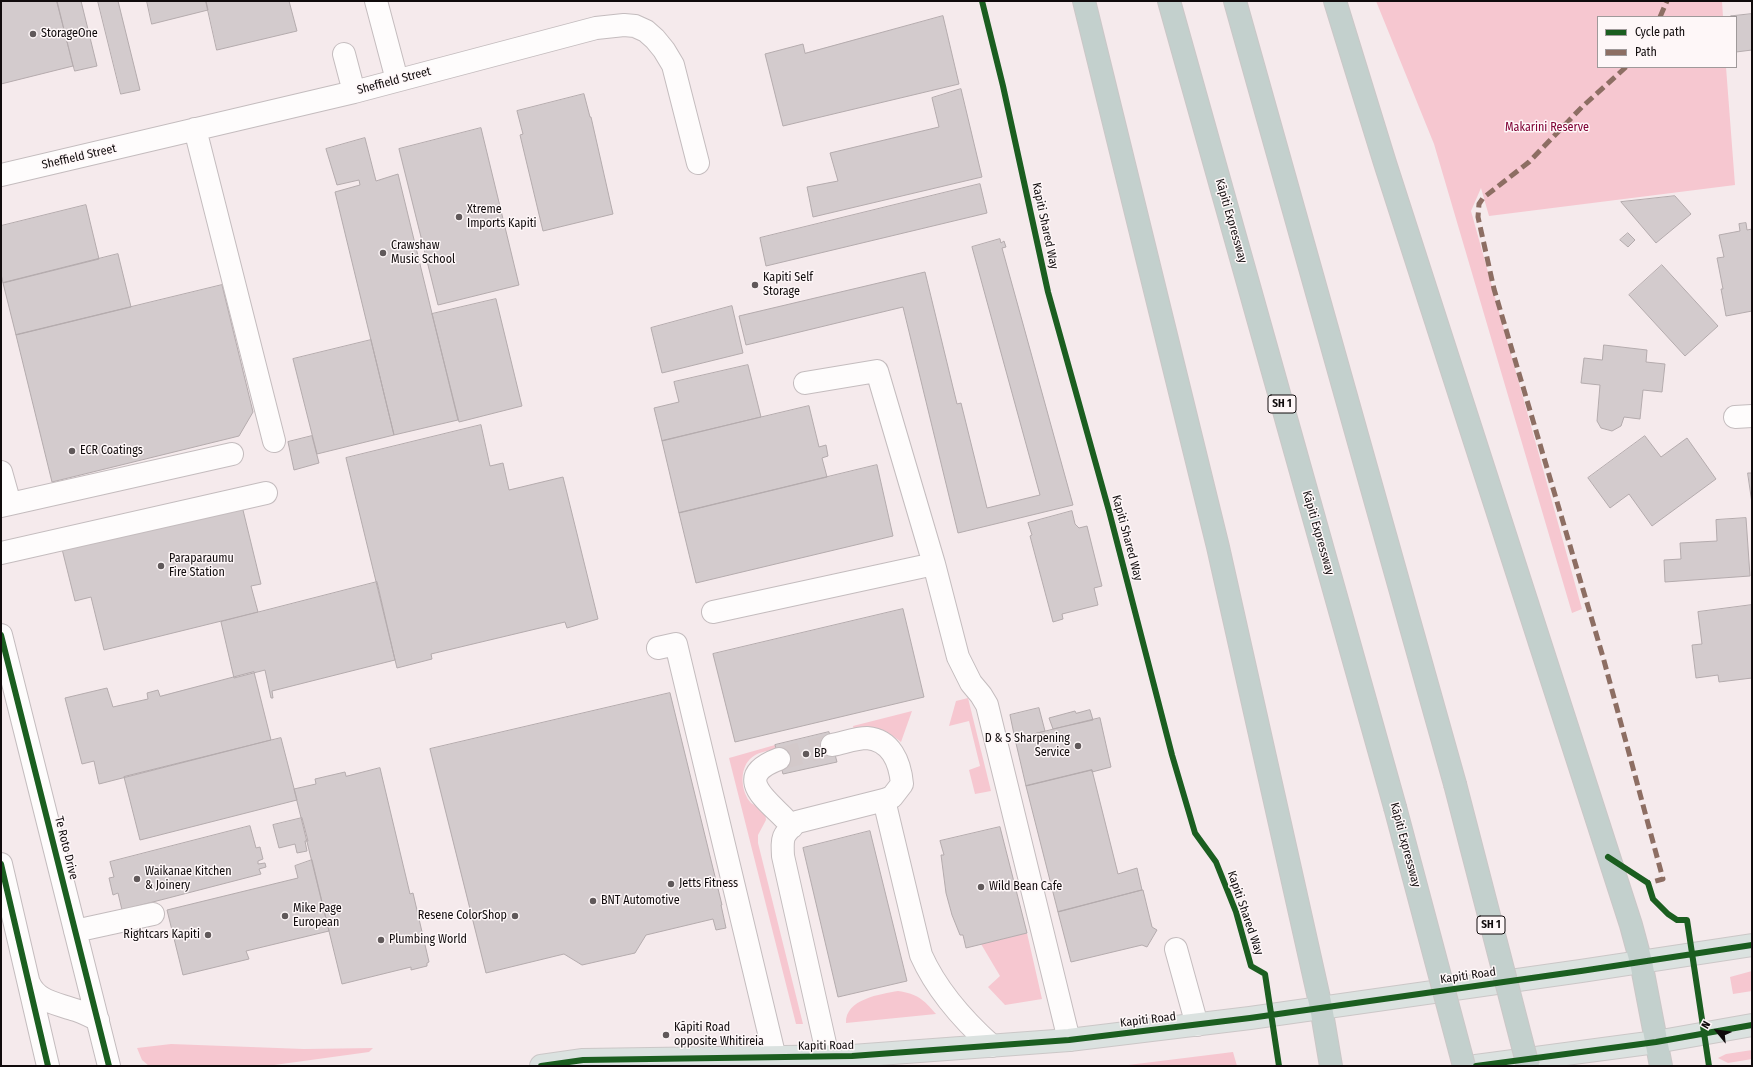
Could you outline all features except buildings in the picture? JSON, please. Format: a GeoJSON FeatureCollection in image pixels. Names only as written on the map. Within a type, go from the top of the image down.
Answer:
{"type":"FeatureCollection","features":[{"type":"Feature","properties":{"kind":"highway"},"geometry":{"type":"LineString","coordinates":[[1084,1],[1218,548],[1321,1007],[1330,1066]]}},
{"type":"Feature","properties":{"kind":"highway","name":"Kāpiti Expressway"},"geometry":{"type":"LineString","coordinates":[[1169,1],[1395,807],[1464,1066]]}},
{"type":"Feature","properties":{"kind":"highway","name":"SH 1"},"geometry":{"type":"LineString","coordinates":[[1235,1],[1455,784],[1528,1066]]}},
{"type":"Feature","properties":{"kind":"highway"},"geometry":{"type":"LineString","coordinates":[[1335,1],[1390,178],[1631,925],[1641,962],[1661,1066]]}},
{"type":"Feature","properties":{"kind":"main road","name":"Kapiti Road"},"geometry":{"type":"LineString","coordinates":[[541,1066],[583,1060],[828,1057],[889,1054],[1069,1040],[1198,1025],[1752,945]]}},
{"type":"Feature","properties":{"kind":"main road"},"geometry":{"type":"LineString","coordinates":[[1476,1066],[1656,1042],[1752,1025]]}},
{"type":"Feature","properties":{"kind":"street"},"geometry":{"type":"LineString","coordinates":[[376,1],[396,80]]}},
{"type":"Feature","properties":{"kind":"street","name":"Sheffield Street"},"geometry":{"type":"LineString","coordinates":[[1,175],[354,92],[596,28],[624,25],[635,26],[646,31],[655,39],[673,65],[698,163]]}},
{"type":"Feature","properties":{"kind":"street"},"geometry":{"type":"LineString","coordinates":[[344,54],[354,92]]}},
{"type":"Feature","properties":{"kind":"street"},"geometry":{"type":"LineString","coordinates":[[195,130],[274,441]]}},
{"type":"Feature","properties":{"kind":"street"},"geometry":{"type":"LineString","coordinates":[[805,383],[877,371],[934,564],[958,657],[971,683],[987,705],[1069,1040]]}},
{"type":"Feature","properties":{"kind":"street"},"geometry":{"type":"LineString","coordinates":[[1,472],[5,505],[232,454]]}},
{"type":"Feature","properties":{"kind":"street"},"geometry":{"type":"LineString","coordinates":[[1,553],[266,493]]}},
{"type":"Feature","properties":{"kind":"street"},"geometry":{"type":"LineString","coordinates":[[713,612],[934,564]]}},
{"type":"Feature","properties":{"kind":"street","name":"Te Roto Drive"},"geometry":{"type":"LineString","coordinates":[[1,635],[109,1066]]}},
{"type":"Feature","properties":{"kind":"street"},"geometry":{"type":"LineString","coordinates":[[658,648],[676,644],[775,1058]]}},
{"type":"Feature","properties":{"kind":"street"},"geometry":{"type":"LineString","coordinates":[[828,1057],[783,856],[782,839],[788,830],[797,822],[884,800],[892,797],[902,784],[898,760],[890,749],[878,741],[866,738],[832,745]]}},
{"type":"Feature","properties":{"kind":"street"},"geometry":{"type":"LineString","coordinates":[[779,759],[764,767],[758,774],[755,783],[765,800],[792,826]]}},
{"type":"Feature","properties":{"kind":"street"},"geometry":{"type":"LineString","coordinates":[[884,800],[921,955],[928,971],[954,1008],[971,1028],[992,1046]]}},
{"type":"Feature","properties":{"kind":"street"},"geometry":{"type":"LineString","coordinates":[[1,864],[48,1066]]}},
{"type":"Feature","properties":{"kind":"street"},"geometry":{"type":"LineString","coordinates":[[75,931],[153,914]]}},
{"type":"Feature","properties":{"kind":"street"},"geometry":{"type":"LineString","coordinates":[[1176,949],[1198,1025]]}},
{"type":"Feature","properties":{"kind":"street"},"geometry":{"type":"LineString","coordinates":[[29,983],[36,994],[46,1001],[74,1009],[98,1020]]}},
{"type":"Feature","properties":{"kind":"green space","name":"Makarini Reserve"},"geometry":{"type":"Polygon","coordinates":[[[1376,1],[1722,1],[1723,16],[1597,16],[1597,68],[1726,68],[1735,185],[1489,216],[1481,188],[1471,211],[1582,609],[1572,613],[1434,144],[1376,1]]]}},
{"type":"Feature","properties":{"kind":"green space"},"geometry":{"type":"Polygon","coordinates":[[[968,698],[991,791],[975,794],[969,770],[980,766],[969,721],[949,726],[956,701],[968,698]]]}},
{"type":"Feature","properties":{"kind":"green space"},"geometry":{"type":"Polygon","coordinates":[[[912,711],[901,742],[884,731],[874,729],[854,730],[853,726],[912,711]]]}},
{"type":"Feature","properties":{"kind":"green space"},"geometry":{"type":"Polygon","coordinates":[[[775,745],[776,749],[759,753],[750,759],[746,764],[743,775],[743,787],[751,803],[765,811],[766,820],[758,835],[758,843],[803,1024],[796,1024],[729,758],[775,745]]]}},
{"type":"Feature","properties":{"kind":"green space"},"geometry":{"type":"Polygon","coordinates":[[[1027,933],[1042,999],[1005,1005],[988,987],[1000,976],[981,944],[1027,933]]]}},
{"type":"Feature","properties":{"kind":"green space"},"geometry":{"type":"Polygon","coordinates":[[[1752,971],[1752,991],[1733,994],[1730,977],[1752,971]]]}},
{"type":"Feature","properties":{"kind":"green space"},"geometry":{"type":"Polygon","coordinates":[[[898,991],[920,998],[936,1014],[846,1023],[847,1015],[851,1008],[858,1003],[874,996],[898,991]]]}},
{"type":"Feature","properties":{"kind":"green space"},"geometry":{"type":"Polygon","coordinates":[[[171,1044],[304,1049],[373,1048],[369,1052],[267,1066],[149,1066],[142,1060],[137,1048],[171,1044]]]}},
{"type":"Feature","properties":{"kind":"green space"},"geometry":{"type":"Polygon","coordinates":[[[1752,1050],[1752,1059],[1728,1063],[1718,1058],[1726,1054],[1752,1050]]]}},
{"type":"Feature","properties":{"kind":"green space"},"geometry":{"type":"Polygon","coordinates":[[[1233,1052],[1237,1066],[1120,1066],[1233,1052]]]}},
{"type":"Feature","properties":{"kind":"tunnel"},"geometry":{"type":"LineString","coordinates":[[779,759],[832,745]]}},
{"type":"Feature","properties":{"kind":"marked path"},"geometry":{"type":"LineString","coordinates":[[1660,16],[1667,1]]}},
{"type":"Feature","properties":{"kind":"marked path"},"geometry":{"type":"LineString","coordinates":[[1625,68],[1582,107],[1529,162],[1483,198],[1479,204],[1478,217],[1494,289],[1603,657],[1663,879],[1648,883]]}},
{"type":"Feature","properties":{"kind":"cycle path","name":"Kapiti Shared Way"},"geometry":{"type":"LineString","coordinates":[[982,1],[1003,86],[1048,292],[1109,511],[1172,755],[1195,833],[1216,862],[1236,912],[1251,966],[1265,974],[1279,1066]]}},
{"type":"Feature","properties":{"kind":"cycle path"},"geometry":{"type":"LineString","coordinates":[[1,635],[109,1066]]}},
{"type":"Feature","properties":{"kind":"cycle path"},"geometry":{"type":"LineString","coordinates":[[1608,857],[1648,883],[1653,899],[1668,914],[1677,920],[1687,920],[1709,1066]]}},
{"type":"Feature","properties":{"kind":"cycle path"},"geometry":{"type":"LineString","coordinates":[[1,864],[48,1066]]}},
{"type":"Feature","properties":{"kind":"cycle path"},"geometry":{"type":"LineString","coordinates":[[541,1066],[583,1060],[852,1056],[1069,1040],[1250,1018],[1752,945]]}},
{"type":"Feature","properties":{"kind":"cycle path"},"geometry":{"type":"LineString","coordinates":[[1476,1066],[1656,1042],[1752,1025]]}},
{"type":"Feature","properties":{"kind":"place","name":"StorageOne"},"geometry":{"type":"Point","coordinates":[33,34]}},
{"type":"Feature","properties":{"kind":"place","name":"Xtreme Imports Kapiti"},"geometry":{"type":"Point","coordinates":[459,217]}},
{"type":"Feature","properties":{"kind":"place","name":"Crawshaw Music School"},"geometry":{"type":"Point","coordinates":[383,253]}},
{"type":"Feature","properties":{"kind":"place","name":"Kapiti Self Storage"},"geometry":{"type":"Point","coordinates":[755,285]}},
{"type":"Feature","properties":{"kind":"place","name":"ECR Coatings"},"geometry":{"type":"Point","coordinates":[72,451]}},
{"type":"Feature","properties":{"kind":"place","name":"Paraparaumu Fire Station"},"geometry":{"type":"Point","coordinates":[161,566]}},
{"type":"Feature","properties":{"kind":"place","name":"D & S Sharpening Service"},"geometry":{"type":"Point","coordinates":[1078,746]}},
{"type":"Feature","properties":{"kind":"place","name":"BP"},"geometry":{"type":"Point","coordinates":[806,754]}},
{"type":"Feature","properties":{"kind":"place","name":"Waikanae Kitchen & Joinery"},"geometry":{"type":"Point","coordinates":[137,879]}},
{"type":"Feature","properties":{"kind":"place","name":"Jetts Fitness"},"geometry":{"type":"Point","coordinates":[671,884]}},
{"type":"Feature","properties":{"kind":"place","name":"Wild Bean Cafe"},"geometry":{"type":"Point","coordinates":[981,887]}},
{"type":"Feature","properties":{"kind":"place","name":"BNT Automotive"},"geometry":{"type":"Point","coordinates":[593,901]}},
{"type":"Feature","properties":{"kind":"place","name":"Mike Page European"},"geometry":{"type":"Point","coordinates":[285,916]}},
{"type":"Feature","properties":{"kind":"place","name":"Resene ColorShop"},"geometry":{"type":"Point","coordinates":[515,916]}},
{"type":"Feature","properties":{"kind":"place","name":"Rightcars Kapiti"},"geometry":{"type":"Point","coordinates":[208,935]}},
{"type":"Feature","properties":{"kind":"place","name":"Plumbing World"},"geometry":{"type":"Point","coordinates":[381,940]}},
{"type":"Feature","properties":{"kind":"place","name":"Kāpiti Road opposite Whitireia"},"geometry":{"type":"Point","coordinates":[666,1035]}}]}
